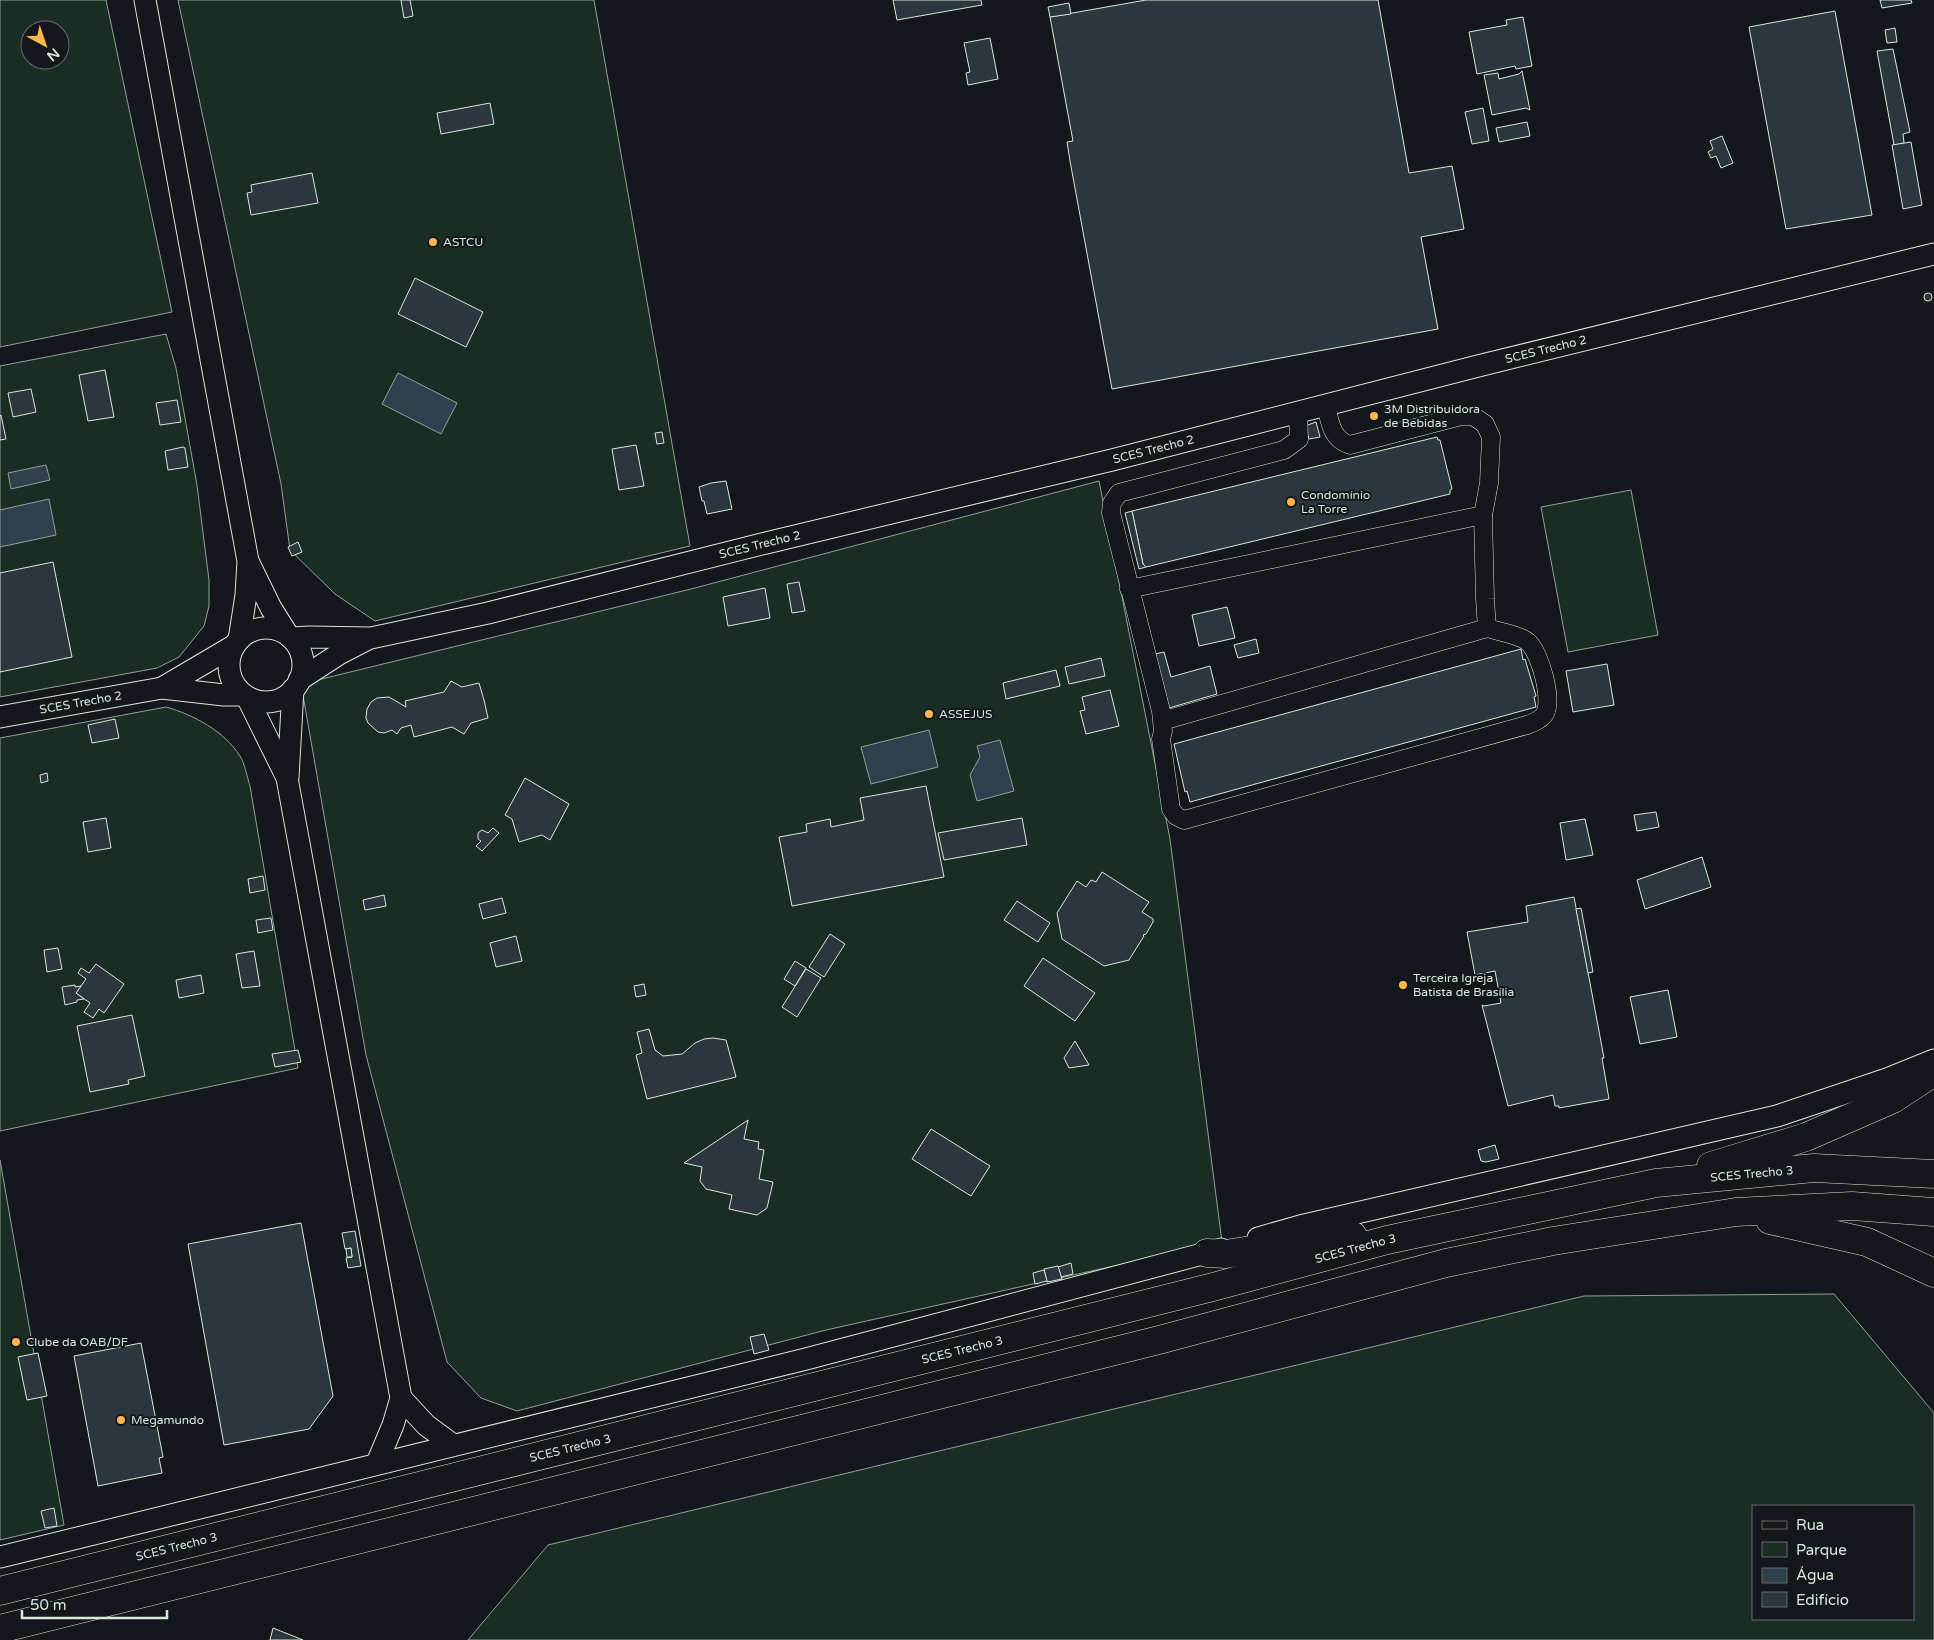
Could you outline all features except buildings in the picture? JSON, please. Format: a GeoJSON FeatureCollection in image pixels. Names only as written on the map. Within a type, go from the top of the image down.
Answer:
{"type":"FeatureCollection","features":[{"type":"Feature","properties":{"kind":"highway"},"geometry":{"type":"LineString","coordinates":[[1656,1183],[1806,1137],[1893,1099],[1934,1072]]}},
{"type":"Feature","properties":{"kind":"highway","name":"SCES Trecho 3"},"geometry":{"type":"LineString","coordinates":[[0,1591],[1213,1287],[1387,1240],[1656,1183],[1814,1168],[1934,1174]]}},
{"type":"Feature","properties":{"kind":"highway"},"geometry":{"type":"LineString","coordinates":[[0,1629],[1159,1340],[1446,1263],[1553,1241],[1736,1212],[1852,1206],[1934,1212]]}},
{"type":"Feature","properties":{"kind":"highway"},"geometry":{"type":"LineString","coordinates":[[1736,1212],[1867,1242],[1934,1273]]}},
{"type":"Feature","properties":{"kind":"highway"},"geometry":{"type":"LineString","coordinates":[[1207,1253],[1226,1254],[1345,1234],[1387,1240]]}},
{"type":"Feature","properties":{"kind":"street"},"geometry":{"type":"LineString","coordinates":[[145,0],[248,561],[246,595],[237,642],[230,654],[230,671],[236,687],[245,696],[288,778]]}},
{"type":"Feature","properties":{"kind":"street","name":"SCES Trecho 2"},"geometry":{"type":"LineString","coordinates":[[290,637],[371,638],[488,613],[775,541],[1112,460],[1934,254]]}},
{"type":"Feature","properties":{"kind":"street"},"geometry":{"type":"LineString","coordinates":[[1326,405],[1334,434],[1341,442],[1350,445],[1461,416],[1473,416],[1485,424],[1491,437],[1489,483],[1483,515],[1487,628]]}},
{"type":"Feature","properties":{"kind":"street"},"geometry":{"type":"LineString","coordinates":[[1162,721],[1487,628],[1527,641],[1535,650],[1540,661],[1548,703],[1544,714],[1535,722],[1184,820],[1176,816],[1171,809],[1161,739],[1162,721],[1111,513],[1112,502],[1119,493],[1284,450],[1299,439],[1298,412]]}},
{"type":"Feature","properties":{"kind":"street"},"geometry":{"type":"LineString","coordinates":[[1129,589],[1483,515]]}},
{"type":"Feature","properties":{"kind":"street"},"geometry":{"type":"LineString","coordinates":[[248,561],[271,608],[298,648],[302,658],[302,669],[296,685],[288,778],[401,1398],[394,1424],[377,1463]]}},
{"type":"Feature","properties":{"kind":"street"},"geometry":{"type":"LineString","coordinates":[[237,642],[247,634],[262,629],[278,630],[290,637]]}},
{"type":"Feature","properties":{"kind":"street","name":"SCES Trecho 2"},"geometry":{"type":"LineString","coordinates":[[296,685],[339,654],[371,638]]}},
{"type":"Feature","properties":{"kind":"street","name":"SCES Trecho 2"},"geometry":{"type":"LineString","coordinates":[[162,688],[237,642]]}},
{"type":"Feature","properties":{"kind":"street"},"geometry":{"type":"LineString","coordinates":[[245,696],[259,701],[271,701],[283,697],[296,685]]}},
{"type":"Feature","properties":{"kind":"street","name":"SCES Trecho 2"},"geometry":{"type":"LineString","coordinates":[[0,717],[162,688],[245,696]]}},
{"type":"Feature","properties":{"kind":"street"},"geometry":{"type":"LineString","coordinates":[[0,1557],[806,1359],[1207,1253],[1300,1226],[1777,1116],[1887,1080],[1934,1060]]}},
{"type":"Feature","properties":{"kind":"street"},"geometry":{"type":"LineString","coordinates":[[401,1398],[426,1426],[453,1445]]}},
{"type":"Feature","properties":{"kind":"green space"},"geometry":{"type":"Polygon","coordinates":[[[0,0],[106,0],[172,312],[0,347],[0,0]]]}},
{"type":"Feature","properties":{"kind":"green space","name":"ASTCU"},"geometry":{"type":"Polygon","coordinates":[[[178,0],[594,0],[690,546],[375,621],[335,594],[290,550],[281,484],[178,0]]]}},
{"type":"Feature","properties":{"kind":"green space"},"geometry":{"type":"Polygon","coordinates":[[[166,334],[176,368],[197,485],[209,580],[209,606],[204,626],[179,657],[157,668],[0,697],[0,366],[166,334]]]}},
{"type":"Feature","properties":{"kind":"green space"},"geometry":{"type":"Polygon","coordinates":[[[1099,481],[1170,839],[1222,1242],[826,1330],[517,1411],[481,1398],[447,1362],[366,1055],[301,684],[691,589],[1099,481]]]}},
{"type":"Feature","properties":{"kind":"green space"},"geometry":{"type":"Polygon","coordinates":[[[1631,490],[1658,635],[1568,652],[1541,507],[1631,490]]]}},
{"type":"Feature","properties":{"kind":"green space"},"geometry":{"type":"Polygon","coordinates":[[[166,707],[198,719],[208,725],[226,739],[240,756],[243,763],[250,786],[298,1068],[0,1131],[0,738],[166,707]]]}},
{"type":"Feature","properties":{"kind":"green space","name":"Clube da OAB/DF"},"geometry":{"type":"Polygon","coordinates":[[[0,1160],[64,1525],[0,1540],[0,1160]]]}},
{"type":"Feature","properties":{"kind":"green space"},"geometry":{"type":"Polygon","coordinates":[[[1834,1294],[1934,1413],[1934,1640],[468,1640],[548,1545],[1584,1296],[1834,1294]]]}},
{"type":"Feature","properties":{"kind":"water"},"geometry":{"type":"Polygon","coordinates":[[[398,373],[457,403],[441,434],[382,404],[398,373]]]}},
{"type":"Feature","properties":{"kind":"water"},"geometry":{"type":"Polygon","coordinates":[[[46,465],[50,480],[11,489],[8,473],[46,465]]]}},
{"type":"Feature","properties":{"kind":"water"},"geometry":{"type":"Polygon","coordinates":[[[49,499],[56,535],[0,547],[0,510],[49,499]]]}},
{"type":"Feature","properties":{"kind":"water"},"geometry":{"type":"Polygon","coordinates":[[[929,730],[938,767],[871,784],[861,747],[929,730]]]}},
{"type":"Feature","properties":{"kind":"water"},"geometry":{"type":"Polygon","coordinates":[[[1000,740],[1014,791],[977,801],[970,775],[980,757],[977,746],[1000,740]]]}},
{"type":"Feature","properties":{"kind":"place","name":"ASTCU"},"geometry":{"type":"Point","coordinates":[433,242]}},
{"type":"Feature","properties":{"kind":"place","name":"3M Distribuidora de Bebidas"},"geometry":{"type":"Point","coordinates":[1374,416]}},
{"type":"Feature","properties":{"kind":"place","name":"Condomínio La Torre"},"geometry":{"type":"Point","coordinates":[1291,502]}},
{"type":"Feature","properties":{"kind":"place","name":"ASSEJUS"},"geometry":{"type":"Point","coordinates":[929,714]}},
{"type":"Feature","properties":{"kind":"place","name":"Terceira Igreja Batista de Brasília"},"geometry":{"type":"Point","coordinates":[1403,985]}},
{"type":"Feature","properties":{"kind":"place","name":"Clube da OAB/DF"},"geometry":{"type":"Point","coordinates":[16,1342]}},
{"type":"Feature","properties":{"kind":"place","name":"Megamundo"},"geometry":{"type":"Point","coordinates":[121,1420]}}]}
